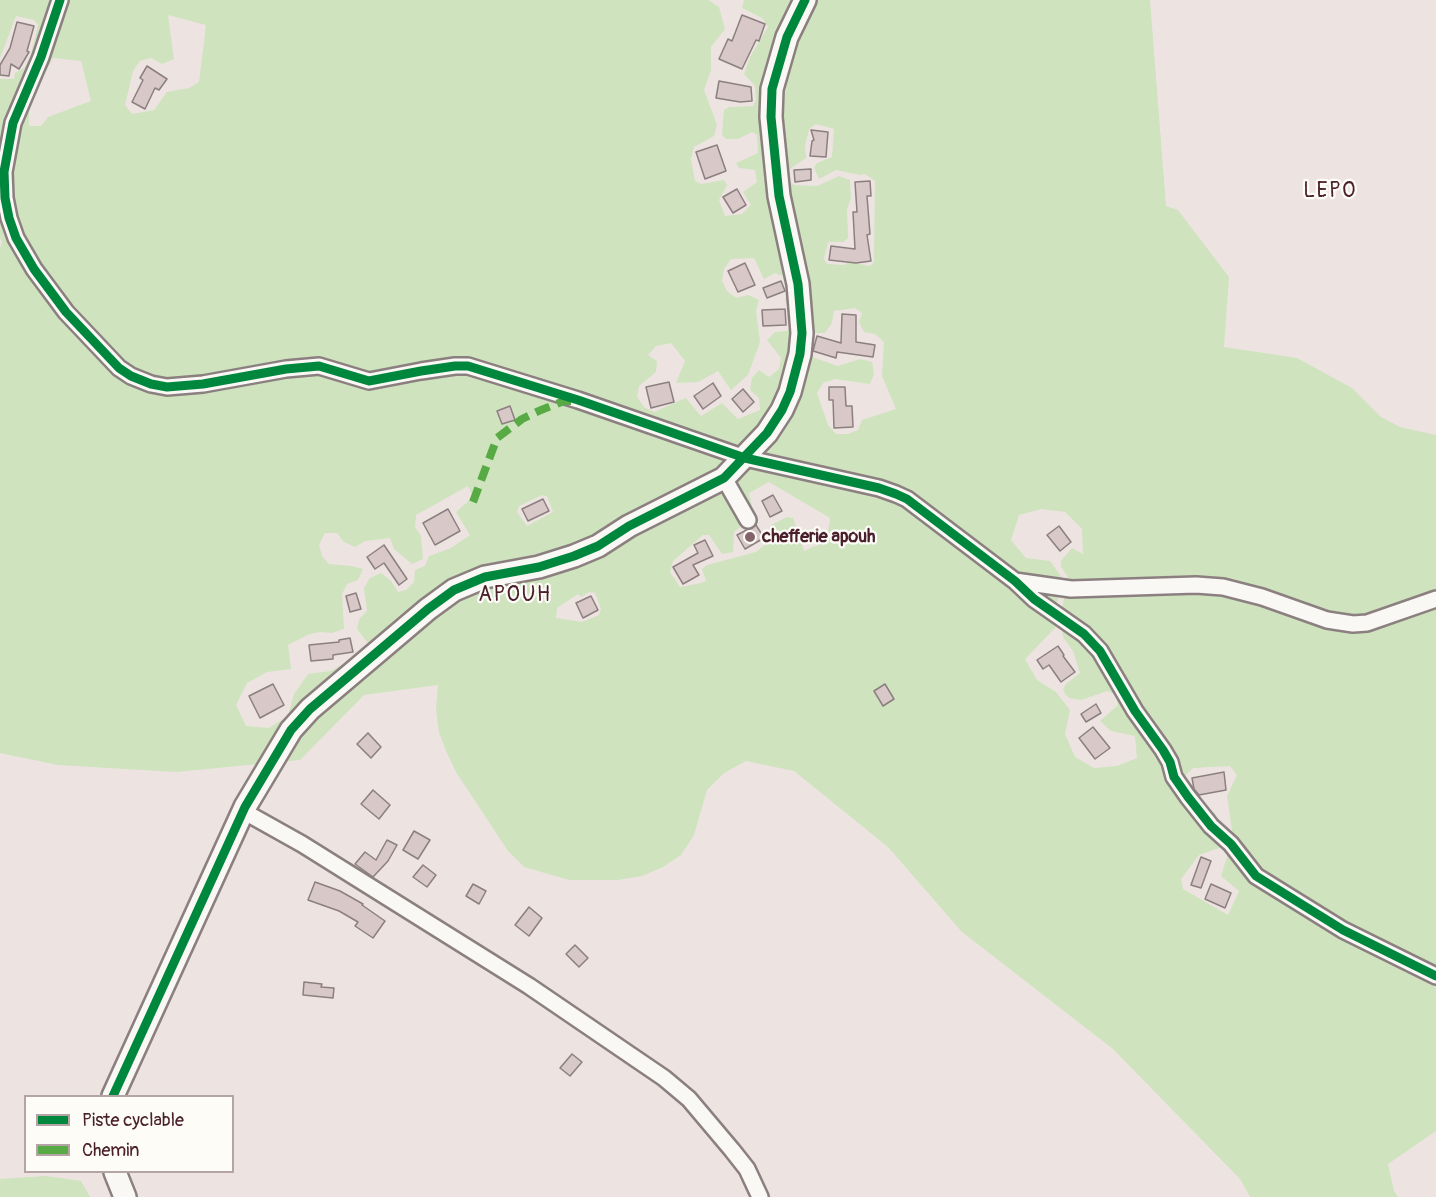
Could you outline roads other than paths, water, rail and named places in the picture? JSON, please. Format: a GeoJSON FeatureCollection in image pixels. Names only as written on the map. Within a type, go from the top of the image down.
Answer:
{"type":"FeatureCollection","features":[{"type":"Feature","properties":{"kind":"street"},"geometry":{"type":"LineString","coordinates":[[60,0],[42,57],[13,123],[4,172],[5,198],[16,238],[34,268],[66,312],[119,368],[141,380],[166,387],[203,384],[286,369],[320,366],[369,381],[421,370],[468,366],[578,400],[745,458],[879,488],[907,499],[1015,581],[1034,599],[1084,634],[1100,651],[1135,711],[1163,750],[1170,762],[1174,777],[1211,826],[1231,844],[1256,876],[1343,930],[1436,976]]}},
{"type":"Feature","properties":{"kind":"street"},"geometry":{"type":"LineString","coordinates":[[112,1095],[243,811],[268,764],[291,730],[310,710],[428,609],[454,590],[485,577],[538,567],[574,556],[598,546],[629,526],[724,478],[767,433],[782,410],[790,392],[800,354],[802,333],[798,284],[779,196],[771,117],[772,89],[787,37],[805,0]]}},
{"type":"Feature","properties":{"kind":"street"},"geometry":{"type":"LineString","coordinates":[[724,478],[748,520]]}},
{"type":"Feature","properties":{"kind":"street"},"geometry":{"type":"LineString","coordinates":[[1015,581],[1071,589],[1196,585],[1223,587],[1262,597],[1327,620],[1353,624],[1367,622],[1436,599]]}},
{"type":"Feature","properties":{"kind":"street"},"geometry":{"type":"LineString","coordinates":[[243,811],[302,844],[519,980],[664,1078],[689,1099],[747,1169],[760,1197]]}},
{"type":"Feature","properties":{"kind":"street"},"geometry":{"type":"LineString","coordinates":[[115,1173],[125,1197]]}},
{"type":"Feature","properties":{"kind":"place","name":"chefferie apouh"},"geometry":{"type":"Point","coordinates":[750,537]}},
{"type":"Feature","properties":{"kind":"district","name":"LEPO"},"geometry":{"type":"Point","coordinates":[1330,192]}},
{"type":"Feature","properties":{"kind":"district","name":"APOUH"},"geometry":{"type":"Point","coordinates":[515,596]}}]}
